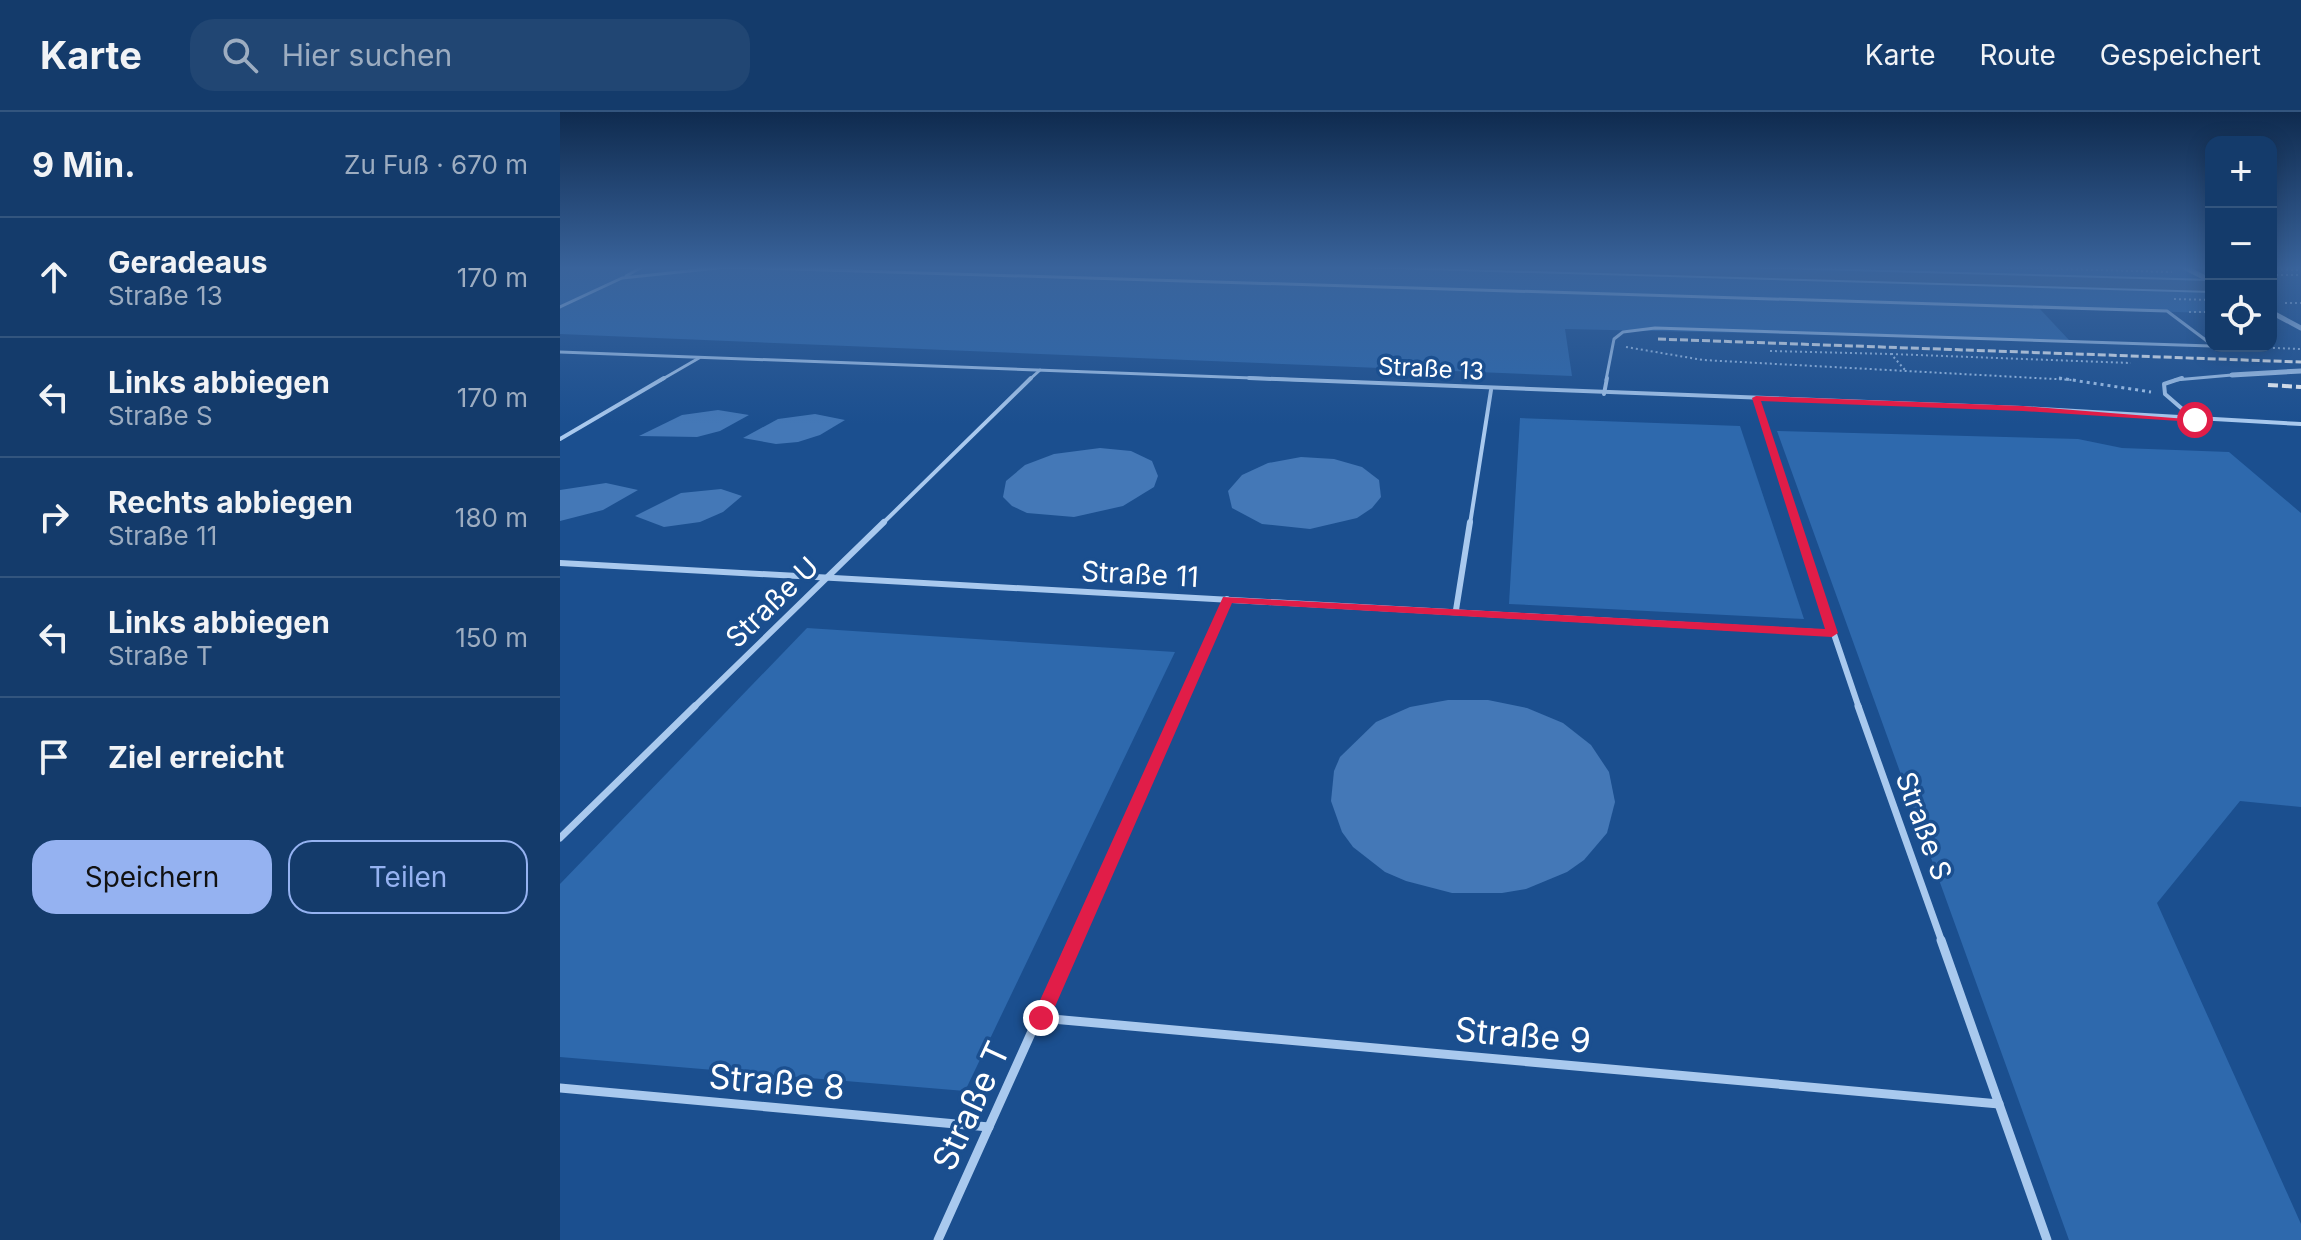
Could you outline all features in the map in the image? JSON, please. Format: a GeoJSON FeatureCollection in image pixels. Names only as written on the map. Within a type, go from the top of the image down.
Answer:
{"type":"FeatureCollection","features":[{"type":"Feature","properties":{"kind":"street"},"geometry":{"type":"LineString","coordinates":[[2232,375],[2301,371]]}},
{"type":"Feature","properties":{"kind":"lane"},"geometry":{"type":"LineString","coordinates":[[2179,320],[2205,339]]}},
{"type":"Feature","properties":{"kind":"lane"},"geometry":{"type":"LineString","coordinates":[[1604,394],[1614,339],[1623,332],[1655,328],[2205,345]]}},
{"type":"Feature","properties":{"kind":"lane","name":"Straße 13"},"geometry":{"type":"LineString","coordinates":[[560,352],[2023,408],[2301,424]]}},
{"type":"Feature","properties":{"kind":"lane"},"geometry":{"type":"LineString","coordinates":[[560,439],[701,357]]}},
{"type":"Feature","properties":{"kind":"lane","name":"Straße U"},"geometry":{"type":"LineString","coordinates":[[560,838],[1040,370]]}},
{"type":"Feature","properties":{"kind":"lane"},"geometry":{"type":"LineString","coordinates":[[2195,420],[2165,394],[2162,386],[2175,380],[2232,375]]}},
{"type":"Feature","properties":{"kind":"lane"},"geometry":{"type":"LineString","coordinates":[[1456,610],[1491,390]]}},
{"type":"Feature","properties":{"kind":"lane","name":"Straße S"},"geometry":{"type":"LineString","coordinates":[[1756,398],[1832,633],[2047,1240]]}},
{"type":"Feature","properties":{"kind":"lane","name":"Straße 11"},"geometry":{"type":"LineString","coordinates":[[560,563],[1832,633]]}},
{"type":"Feature","properties":{"kind":"lane","name":"Straße T"},"geometry":{"type":"LineString","coordinates":[[938,1240],[1041,1018],[1227,599]]}},
{"type":"Feature","properties":{"kind":"lane","name":"Straße 9"},"geometry":{"type":"LineString","coordinates":[[1041,1018],[1999,1104]]}},
{"type":"Feature","properties":{"kind":"lane","name":"Straße 8"},"geometry":{"type":"LineString","coordinates":[[560,1088],[989,1127]]}},
{"type":"Feature","properties":{"kind":"path"},"geometry":{"type":"LineString","coordinates":[[1614,339],[1625,347],[1703,360],[2043,376],[2165,394]]}},
{"type":"Feature","properties":{"kind":"path"},"geometry":{"type":"LineString","coordinates":[[2277,348],[2301,349]]}},
{"type":"Feature","properties":{"kind":"path"},"geometry":{"type":"LineString","coordinates":[[1770,351],[2131,363]]}},
{"type":"Feature","properties":{"kind":"path"},"geometry":{"type":"LineString","coordinates":[[1891,354],[1905,370]]}},
{"type":"Feature","properties":{"kind":"shaded area"},"geometry":{"type":"Polygon","coordinates":[[[560,320],[2050,320],[2069,340],[1565,329],[1572,376],[560,334],[560,320]]]}},
{"type":"Feature","properties":{"kind":"shaded area"},"geometry":{"type":"Polygon","coordinates":[[[1520,418],[1740,426],[1804,619],[1509,604],[1520,418]]]}},
{"type":"Feature","properties":{"kind":"shaded area"},"geometry":{"type":"Polygon","coordinates":[[[1777,431],[2078,439],[2122,448],[2229,452],[2301,513],[2301,807],[2240,801],[2157,903],[2301,1224],[2301,1240],[2069,1240],[1777,431]]]}},
{"type":"Feature","properties":{"kind":"shaded area"},"geometry":{"type":"Polygon","coordinates":[[[807,628],[1175,652],[965,1091],[560,1057],[560,884],[807,628]]]}},
{"type":"Feature","properties":{"kind":"building"},"geometry":{"type":"Polygon","coordinates":[[[718,410],[749,415],[720,431],[697,437],[639,436],[682,415],[718,410]]]}},
{"type":"Feature","properties":{"kind":"building"},"geometry":{"type":"Polygon","coordinates":[[[815,414],[845,420],[820,435],[798,442],[776,444],[743,438],[778,419],[815,414]]]}},
{"type":"Feature","properties":{"kind":"building"},"geometry":{"type":"Polygon","coordinates":[[[1100,448],[1131,451],[1152,461],[1158,476],[1154,487],[1123,506],[1074,517],[1027,513],[1012,506],[1003,497],[1006,481],[1025,465],[1054,454],[1100,448]]]}},
{"type":"Feature","properties":{"kind":"building"},"geometry":{"type":"Polygon","coordinates":[[[1301,457],[1334,459],[1362,467],[1379,480],[1381,497],[1357,518],[1310,529],[1262,524],[1232,508],[1228,491],[1242,475],[1268,463],[1301,457]]]}},
{"type":"Feature","properties":{"kind":"building"},"geometry":{"type":"Polygon","coordinates":[[[606,483],[638,490],[603,510],[560,521],[560,490],[606,483]]]}},
{"type":"Feature","properties":{"kind":"building"},"geometry":{"type":"Polygon","coordinates":[[[721,489],[742,496],[723,512],[700,522],[664,527],[635,516],[681,493],[721,489]]]}},
{"type":"Feature","properties":{"kind":"building"},"geometry":{"type":"Polygon","coordinates":[[[1448,700],[1488,700],[1527,708],[1563,723],[1591,745],[1609,772],[1615,802],[1607,833],[1584,860],[1567,872],[1526,889],[1502,893],[1452,893],[1385,872],[1353,847],[1342,832],[1331,801],[1334,771],[1340,757],[1376,722],[1410,707],[1448,700]]]}},
{"type":"Feature","properties":{"kind":"railway"},"geometry":{"type":"LineString","coordinates":[[1658,339],[2301,362]]}},
{"type":"Feature","properties":{"kind":"railway"},"geometry":{"type":"LineString","coordinates":[[2268,385],[2301,387]]}},
{"type":"Feature","properties":{"kind":"route"},"geometry":{"type":"LineString","coordinates":[[1041,1018],[1227,599],[1832,633],[1756,398],[2023,408],[2195,420]]}}]}
